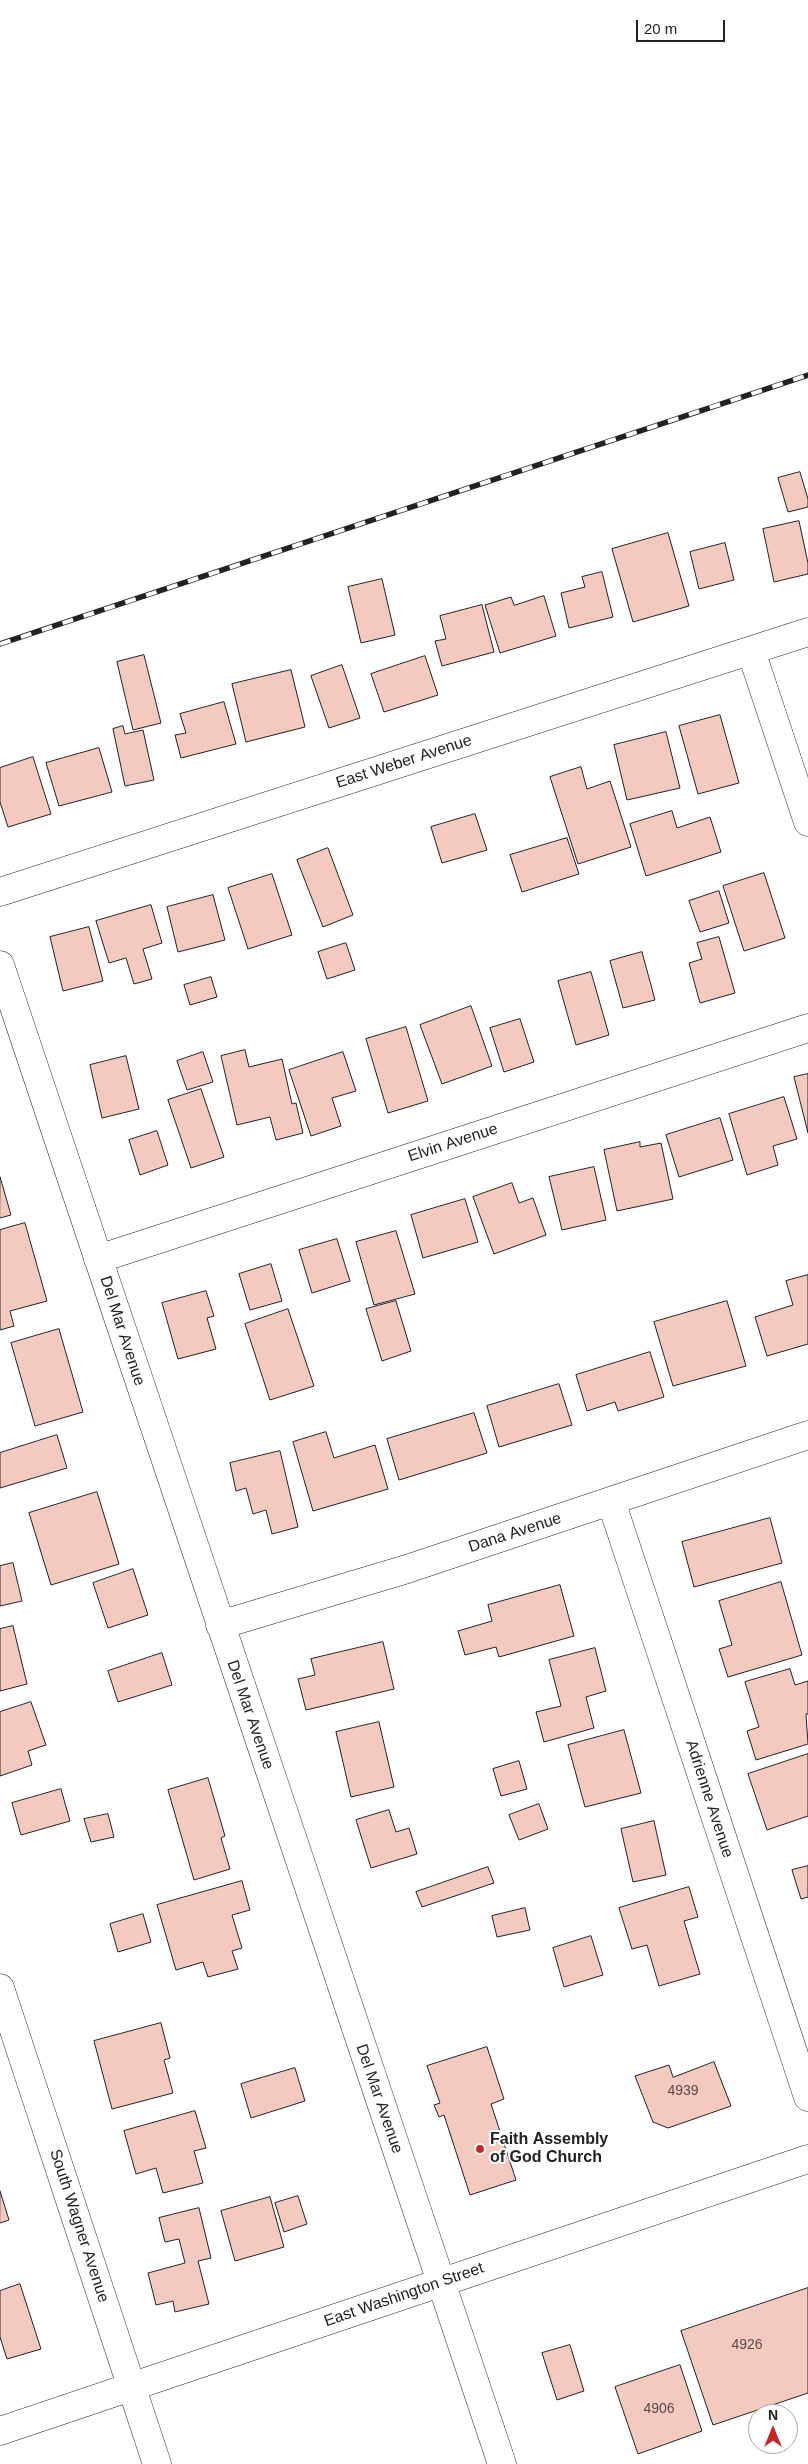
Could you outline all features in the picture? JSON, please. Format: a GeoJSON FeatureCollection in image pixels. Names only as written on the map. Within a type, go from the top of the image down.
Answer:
{"type":"FeatureCollection","features":[{"type":"Feature","properties":{"kind":"street","name":"East Weber Avenue"},"geometry":{"type":"LineString","coordinates":[[0,892],[808,632]]}},
{"type":"Feature","properties":{"kind":"street"},"geometry":{"type":"LineString","coordinates":[[751,650],[808,822]]}},
{"type":"Feature","properties":{"kind":"street","name":"Del Mar Avenue"},"geometry":{"type":"LineString","coordinates":[[0,965],[502,2464]]}},
{"type":"Feature","properties":{"kind":"street","name":"Elvin Avenue"},"geometry":{"type":"LineString","coordinates":[[98,1259],[808,1028]]}},
{"type":"Feature","properties":{"kind":"street","name":"Dana Avenue"},"geometry":{"type":"LineString","coordinates":[[220,1625],[407,1569],[808,1435]]}},
{"type":"Feature","properties":{"kind":"street","name":"Adrienne Avenue"},"geometry":{"type":"LineString","coordinates":[[611,1501],[808,2097]]}},
{"type":"Feature","properties":{"kind":"street","name":"South Wagner Avenue"},"geometry":{"type":"LineString","coordinates":[[0,1988],[157,2464]]}},
{"type":"Feature","properties":{"kind":"street","name":"East Washington Street"},"geometry":{"type":"LineString","coordinates":[[0,2431],[808,2159]]}},
{"type":"Feature","properties":{"kind":"building"},"geometry":{"type":"Polygon","coordinates":[[[800,472],[808,499],[808,507],[788,512],[778,478],[800,472]]]}},
{"type":"Feature","properties":{"kind":"building"},"geometry":{"type":"Polygon","coordinates":[[[799,521],[808,563],[808,574],[774,582],[763,529],[799,521]]]}},
{"type":"Feature","properties":{"kind":"building"},"geometry":{"type":"Polygon","coordinates":[[[668,533],[689,606],[633,622],[612,549],[668,533]]]}},
{"type":"Feature","properties":{"kind":"building"},"geometry":{"type":"Polygon","coordinates":[[[725,543],[734,580],[699,589],[690,552],[725,543]]]}},
{"type":"Feature","properties":{"kind":"building"},"geometry":{"type":"Polygon","coordinates":[[[602,572],[613,617],[569,628],[561,593],[585,587],[582,577],[602,572]]]}},
{"type":"Feature","properties":{"kind":"building"},"geometry":{"type":"Polygon","coordinates":[[[382,579],[395,635],[361,643],[348,587],[382,579]]]}},
{"type":"Feature","properties":{"kind":"building"},"geometry":{"type":"Polygon","coordinates":[[[544,596],[556,636],[500,653],[485,605],[511,597],[514,605],[544,596]]]}},
{"type":"Feature","properties":{"kind":"building"},"geometry":{"type":"Polygon","coordinates":[[[482,605],[494,652],[442,666],[435,641],[446,639],[440,616],[482,605]]]}},
{"type":"Feature","properties":{"kind":"building"},"geometry":{"type":"Polygon","coordinates":[[[144,655],[161,723],[133,730],[117,662],[144,655]]]}},
{"type":"Feature","properties":{"kind":"building"},"geometry":{"type":"Polygon","coordinates":[[[425,656],[438,695],[384,712],[371,674],[425,656]]]}},
{"type":"Feature","properties":{"kind":"building"},"geometry":{"type":"Polygon","coordinates":[[[342,665],[360,718],[329,728],[311,676],[342,665]]]}},
{"type":"Feature","properties":{"kind":"building"},"geometry":{"type":"Polygon","coordinates":[[[291,670],[305,727],[246,742],[232,684],[291,670]]]}},
{"type":"Feature","properties":{"kind":"building"},"geometry":{"type":"Polygon","coordinates":[[[224,702],[236,744],[181,758],[175,735],[186,733],[180,714],[224,702]]]}},
{"type":"Feature","properties":{"kind":"building"},"geometry":{"type":"Polygon","coordinates":[[[720,715],[739,783],[698,794],[679,726],[720,715]]]}},
{"type":"Feature","properties":{"kind":"building"},"geometry":{"type":"Polygon","coordinates":[[[123,726],[125,734],[143,730],[154,780],[125,786],[113,729],[123,726]]]}},
{"type":"Feature","properties":{"kind":"building"},"geometry":{"type":"Polygon","coordinates":[[[666,732],[680,788],[627,800],[614,745],[666,732]]]}},
{"type":"Feature","properties":{"kind":"building"},"geometry":{"type":"Polygon","coordinates":[[[99,748],[112,792],[59,806],[46,763],[99,748]]]}},
{"type":"Feature","properties":{"kind":"building"},"geometry":{"type":"Polygon","coordinates":[[[33,757],[51,814],[8,827],[0,802],[0,768],[33,757]]]}},
{"type":"Feature","properties":{"kind":"building"},"geometry":{"type":"Polygon","coordinates":[[[581,767],[587,789],[610,781],[631,847],[578,864],[550,777],[581,767]]]}},
{"type":"Feature","properties":{"kind":"building"},"geometry":{"type":"Polygon","coordinates":[[[672,811],[677,828],[710,817],[721,852],[646,876],[630,824],[672,811]]]}},
{"type":"Feature","properties":{"kind":"building"},"geometry":{"type":"Polygon","coordinates":[[[475,814],[487,850],[442,863],[431,827],[475,814]]]}},
{"type":"Feature","properties":{"kind":"building"},"geometry":{"type":"Polygon","coordinates":[[[567,838],[579,874],[522,892],[510,855],[567,838]]]}},
{"type":"Feature","properties":{"kind":"building"},"geometry":{"type":"Polygon","coordinates":[[[328,848],[353,915],[323,927],[297,860],[328,848]]]}},
{"type":"Feature","properties":{"kind":"building"},"geometry":{"type":"Polygon","coordinates":[[[764,873],[785,938],[744,951],[723,886],[764,873]]]}},
{"type":"Feature","properties":{"kind":"building"},"geometry":{"type":"Polygon","coordinates":[[[272,874],[292,935],[248,949],[228,888],[272,874]]]}},
{"type":"Feature","properties":{"kind":"building"},"geometry":{"type":"Polygon","coordinates":[[[719,891],[729,923],[700,932],[689,901],[719,891]]]}},
{"type":"Feature","properties":{"kind":"building"},"geometry":{"type":"Polygon","coordinates":[[[213,895],[225,940],[178,952],[167,907],[213,895]]]}},
{"type":"Feature","properties":{"kind":"building"},"geometry":{"type":"Polygon","coordinates":[[[151,905],[162,943],[143,949],[152,979],[134,984],[126,958],[109,963],[96,921],[151,905]]]}},
{"type":"Feature","properties":{"kind":"building"},"geometry":{"type":"Polygon","coordinates":[[[89,927],[103,981],[63,991],[50,937],[89,927]]]}},
{"type":"Feature","properties":{"kind":"building"},"geometry":{"type":"Polygon","coordinates":[[[719,937],[735,993],[700,1003],[689,963],[702,959],[697,943],[719,937]]]}},
{"type":"Feature","properties":{"kind":"building"},"geometry":{"type":"Polygon","coordinates":[[[346,943],[355,970],[327,979],[318,952],[346,943]]]}},
{"type":"Feature","properties":{"kind":"building"},"geometry":{"type":"Polygon","coordinates":[[[642,952],[655,1000],[623,1008],[610,961],[642,952]]]}},
{"type":"Feature","properties":{"kind":"building"},"geometry":{"type":"Polygon","coordinates":[[[591,972],[609,1035],[576,1045],[558,981],[591,972]]]}},
{"type":"Feature","properties":{"kind":"building"},"geometry":{"type":"Polygon","coordinates":[[[211,977],[217,997],[190,1005],[184,985],[211,977]]]}},
{"type":"Feature","properties":{"kind":"building"},"geometry":{"type":"Polygon","coordinates":[[[471,1006],[492,1066],[442,1084],[420,1025],[471,1006]]]}},
{"type":"Feature","properties":{"kind":"building"},"geometry":{"type":"Polygon","coordinates":[[[520,1019],[534,1062],[504,1072],[490,1028],[520,1019]]]}},
{"type":"Feature","properties":{"kind":"building"},"geometry":{"type":"Polygon","coordinates":[[[406,1027],[428,1101],[388,1113],[366,1039],[406,1027]]]}},
{"type":"Feature","properties":{"kind":"building"},"geometry":{"type":"Polygon","coordinates":[[[245,1050],[249,1067],[282,1059],[292,1104],[296,1103],[303,1133],[276,1140],[270,1117],[237,1125],[221,1056],[245,1050]]]}},
{"type":"Feature","properties":{"kind":"building"},"geometry":{"type":"Polygon","coordinates":[[[203,1052],[213,1082],[187,1090],[177,1061],[203,1052]]]}},
{"type":"Feature","properties":{"kind":"building"},"geometry":{"type":"Polygon","coordinates":[[[343,1052],[356,1091],[332,1098],[341,1126],[311,1136],[289,1070],[343,1052]]]}},
{"type":"Feature","properties":{"kind":"building"},"geometry":{"type":"Polygon","coordinates":[[[126,1056],[139,1109],[102,1118],[90,1065],[126,1056]]]}},
{"type":"Feature","properties":{"kind":"building"},"geometry":{"type":"Polygon","coordinates":[[[808,1074],[808,1133],[794,1077],[808,1074]]]}},
{"type":"Feature","properties":{"kind":"building"},"geometry":{"type":"Polygon","coordinates":[[[201,1089],[224,1157],[191,1168],[168,1100],[201,1089]]]}},
{"type":"Feature","properties":{"kind":"building"},"geometry":{"type":"Polygon","coordinates":[[[784,1097],[797,1139],[773,1146],[778,1165],[747,1175],[729,1114],[784,1097]]]}},
{"type":"Feature","properties":{"kind":"building"},"geometry":{"type":"Polygon","coordinates":[[[720,1118],[733,1160],[679,1177],[666,1135],[720,1118]]]}},
{"type":"Feature","properties":{"kind":"building"},"geometry":{"type":"Polygon","coordinates":[[[157,1131],[168,1165],[140,1175],[129,1140],[157,1131]]]}},
{"type":"Feature","properties":{"kind":"building"},"geometry":{"type":"Polygon","coordinates":[[[640,1142],[640,1147],[661,1143],[673,1199],[617,1211],[604,1150],[640,1142]]]}},
{"type":"Feature","properties":{"kind":"building"},"geometry":{"type":"Polygon","coordinates":[[[594,1167],[606,1220],[562,1230],[549,1177],[594,1167]]]}},
{"type":"Feature","properties":{"kind":"building"},"geometry":{"type":"Polygon","coordinates":[[[0,1177],[11,1215],[0,1218],[0,1177]]]}},
{"type":"Feature","properties":{"kind":"building"},"geometry":{"type":"Polygon","coordinates":[[[512,1183],[519,1203],[533,1198],[546,1235],[494,1254],[473,1197],[512,1183]]]}},
{"type":"Feature","properties":{"kind":"building"},"geometry":{"type":"Polygon","coordinates":[[[465,1199],[478,1242],[423,1258],[411,1215],[465,1199]]]}},
{"type":"Feature","properties":{"kind":"building"},"geometry":{"type":"Polygon","coordinates":[[[25,1223],[47,1301],[10,1311],[14,1326],[0,1330],[0,1230],[25,1223]]]}},
{"type":"Feature","properties":{"kind":"building"},"geometry":{"type":"Polygon","coordinates":[[[396,1231],[415,1294],[374,1305],[356,1242],[396,1231]]]}},
{"type":"Feature","properties":{"kind":"building"},"geometry":{"type":"Polygon","coordinates":[[[337,1239],[350,1281],[312,1293],[299,1250],[337,1239]]]}},
{"type":"Feature","properties":{"kind":"building"},"geometry":{"type":"Polygon","coordinates":[[[271,1264],[282,1301],[250,1310],[239,1274],[271,1264]]]}},
{"type":"Feature","properties":{"kind":"building"},"geometry":{"type":"Polygon","coordinates":[[[808,1275],[808,1344],[767,1356],[755,1317],[793,1305],[786,1281],[808,1275]]]}},
{"type":"Feature","properties":{"kind":"building"},"geometry":{"type":"Polygon","coordinates":[[[206,1291],[214,1316],[207,1318],[216,1349],[178,1359],[162,1303],[206,1291]]]}},
{"type":"Feature","properties":{"kind":"building"},"geometry":{"type":"Polygon","coordinates":[[[396,1301],[411,1351],[382,1361],[366,1309],[396,1301]]]}},
{"type":"Feature","properties":{"kind":"building"},"geometry":{"type":"Polygon","coordinates":[[[727,1301],[746,1366],[673,1386],[654,1322],[727,1301]]]}},
{"type":"Feature","properties":{"kind":"building"},"geometry":{"type":"Polygon","coordinates":[[[288,1309],[314,1386],[270,1400],[245,1324],[288,1309]]]}},
{"type":"Feature","properties":{"kind":"building"},"geometry":{"type":"Polygon","coordinates":[[[59,1329],[83,1412],[35,1426],[11,1343],[59,1329]]]}},
{"type":"Feature","properties":{"kind":"building"},"geometry":{"type":"Polygon","coordinates":[[[650,1352],[664,1397],[618,1411],[615,1402],[587,1411],[576,1375],[650,1352]]]}},
{"type":"Feature","properties":{"kind":"building"},"geometry":{"type":"Polygon","coordinates":[[[559,1384],[572,1425],[499,1447],[487,1406],[559,1384]]]}},
{"type":"Feature","properties":{"kind":"building"},"geometry":{"type":"Polygon","coordinates":[[[474,1413],[487,1453],[399,1480],[387,1439],[474,1413]]]}},
{"type":"Feature","properties":{"kind":"building"},"geometry":{"type":"Polygon","coordinates":[[[326,1432],[334,1458],[375,1445],[388,1489],[313,1511],[293,1442],[326,1432]]]}},
{"type":"Feature","properties":{"kind":"building"},"geometry":{"type":"Polygon","coordinates":[[[57,1435],[67,1468],[0,1488],[0,1453],[57,1435]]]}},
{"type":"Feature","properties":{"kind":"building"},"geometry":{"type":"Polygon","coordinates":[[[280,1451],[298,1527],[272,1534],[266,1510],[253,1514],[246,1488],[236,1491],[230,1463],[280,1451]]]}},
{"type":"Feature","properties":{"kind":"building"},"geometry":{"type":"Polygon","coordinates":[[[97,1492],[119,1564],[51,1585],[29,1513],[97,1492]]]}},
{"type":"Feature","properties":{"kind":"building"},"geometry":{"type":"Polygon","coordinates":[[[770,1518],[782,1563],[694,1587],[682,1542],[770,1518]]]}},
{"type":"Feature","properties":{"kind":"building"},"geometry":{"type":"Polygon","coordinates":[[[13,1563],[22,1601],[0,1606],[0,1566],[13,1563]]]}},
{"type":"Feature","properties":{"kind":"building"},"geometry":{"type":"Polygon","coordinates":[[[133,1569],[148,1615],[108,1628],[93,1583],[133,1569]]]}},
{"type":"Feature","properties":{"kind":"building"},"geometry":{"type":"Polygon","coordinates":[[[781,1582],[802,1655],[728,1677],[719,1649],[732,1645],[719,1601],[781,1582]]]}},
{"type":"Feature","properties":{"kind":"building"},"geometry":{"type":"Polygon","coordinates":[[[560,1585],[574,1636],[499,1657],[496,1647],[465,1655],[458,1631],[492,1621],[488,1605],[560,1585]]]}},
{"type":"Feature","properties":{"kind":"building"},"geometry":{"type":"Polygon","coordinates":[[[13,1626],[27,1684],[0,1691],[0,1629],[13,1626]]]}},
{"type":"Feature","properties":{"kind":"building"},"geometry":{"type":"Polygon","coordinates":[[[383,1642],[394,1689],[306,1710],[298,1679],[315,1675],[311,1659],[383,1642]]]}},
{"type":"Feature","properties":{"kind":"building"},"geometry":{"type":"Polygon","coordinates":[[[595,1648],[606,1691],[586,1697],[594,1728],[544,1742],[536,1712],[561,1706],[549,1660],[595,1648]]]}},
{"type":"Feature","properties":{"kind":"building"},"geometry":{"type":"Polygon","coordinates":[[[162,1653],[172,1685],[118,1702],[108,1671],[162,1653]]]}},
{"type":"Feature","properties":{"kind":"building"},"geometry":{"type":"Polygon","coordinates":[[[790,1669],[795,1685],[808,1681],[808,1714],[806,1714],[808,1744],[756,1760],[747,1731],[759,1727],[745,1682],[790,1669]]]}},
{"type":"Feature","properties":{"kind":"building"},"geometry":{"type":"Polygon","coordinates":[[[31,1702],[46,1745],[28,1751],[32,1765],[0,1776],[0,1712],[31,1702]]]}},
{"type":"Feature","properties":{"kind":"building"},"geometry":{"type":"Polygon","coordinates":[[[379,1722],[394,1787],[351,1797],[336,1732],[379,1722]]]}},
{"type":"Feature","properties":{"kind":"building"},"geometry":{"type":"Polygon","coordinates":[[[624,1730],[641,1793],[585,1807],[568,1745],[624,1730]]]}},
{"type":"Feature","properties":{"kind":"building"},"geometry":{"type":"Polygon","coordinates":[[[808,1754],[808,1816],[767,1830],[748,1774],[808,1754]]]}},
{"type":"Feature","properties":{"kind":"building"},"geometry":{"type":"Polygon","coordinates":[[[519,1761],[527,1789],[501,1796],[493,1769],[519,1761]]]}},
{"type":"Feature","properties":{"kind":"building"},"geometry":{"type":"Polygon","coordinates":[[[208,1778],[225,1836],[221,1838],[230,1869],[194,1880],[168,1790],[208,1778]]]}},
{"type":"Feature","properties":{"kind":"building"},"geometry":{"type":"Polygon","coordinates":[[[61,1789],[70,1821],[21,1835],[12,1803],[61,1789]]]}},
{"type":"Feature","properties":{"kind":"building"},"geometry":{"type":"Polygon","coordinates":[[[539,1804],[548,1829],[519,1840],[509,1815],[539,1804]]]}},
{"type":"Feature","properties":{"kind":"building"},"geometry":{"type":"Polygon","coordinates":[[[389,1810],[396,1832],[409,1828],[417,1854],[371,1868],[356,1820],[389,1810]]]}},
{"type":"Feature","properties":{"kind":"building"},"geometry":{"type":"Polygon","coordinates":[[[108,1814],[114,1837],[91,1842],[84,1819],[108,1814]]]}},
{"type":"Feature","properties":{"kind":"building"},"geometry":{"type":"Polygon","coordinates":[[[654,1821],[666,1875],[633,1882],[621,1829],[654,1821]]]}},
{"type":"Feature","properties":{"kind":"building"},"geometry":{"type":"Polygon","coordinates":[[[808,1866],[808,1897],[801,1899],[792,1870],[808,1866]]]}},
{"type":"Feature","properties":{"kind":"building"},"geometry":{"type":"Polygon","coordinates":[[[488,1867],[494,1883],[422,1907],[416,1892],[488,1867]]]}},
{"type":"Feature","properties":{"kind":"building"},"geometry":{"type":"Polygon","coordinates":[[[242,1881],[250,1910],[232,1915],[242,1948],[232,1951],[238,1969],[208,1977],[203,1962],[176,1970],[157,1905],[242,1881]]]}},
{"type":"Feature","properties":{"kind":"building"},"geometry":{"type":"Polygon","coordinates":[[[689,1887],[698,1917],[684,1921],[700,1974],[659,1986],[647,1945],[632,1949],[619,1908],[689,1887]]]}},
{"type":"Feature","properties":{"kind":"building"},"geometry":{"type":"Polygon","coordinates":[[[525,1908],[530,1930],[497,1937],[492,1916],[525,1908]]]}},
{"type":"Feature","properties":{"kind":"building"},"geometry":{"type":"Polygon","coordinates":[[[143,1914],[151,1942],[118,1952],[110,1924],[143,1914]]]}},
{"type":"Feature","properties":{"kind":"building"},"geometry":{"type":"Polygon","coordinates":[[[591,1936],[603,1975],[564,1987],[553,1948],[591,1936]]]}},
{"type":"Feature","properties":{"kind":"building"},"geometry":{"type":"Polygon","coordinates":[[[161,2023],[170,2058],[164,2060],[173,2093],[112,2109],[94,2041],[161,2023]]]}},
{"type":"Feature","properties":{"kind":"building","name":"Faith Assembly of God Church"},"geometry":{"type":"Polygon","coordinates":[[[487,2047],[504,2099],[491,2104],[516,2180],[470,2195],[444,2115],[439,2117],[434,2105],[440,2103],[427,2066],[487,2047]]]}},
{"type":"Feature","properties":{"kind":"building"},"geometry":{"type":"Polygon","coordinates":[[[714,2062],[731,2106],[668,2128],[653,2122],[635,2076],[669,2065],[673,2077],[714,2062]]]}},
{"type":"Feature","properties":{"kind":"building"},"geometry":{"type":"Polygon","coordinates":[[[295,2068],[305,2101],[251,2118],[241,2084],[295,2068]]]}},
{"type":"Feature","properties":{"kind":"building"},"geometry":{"type":"Polygon","coordinates":[[[195,2111],[206,2148],[194,2151],[203,2183],[163,2193],[156,2168],[136,2174],[124,2131],[195,2111]]]}},
{"type":"Feature","properties":{"kind":"building"},"geometry":{"type":"Polygon","coordinates":[[[0,2191],[9,2220],[0,2223],[0,2191]]]}},
{"type":"Feature","properties":{"kind":"building"},"geometry":{"type":"Polygon","coordinates":[[[298,2196],[307,2224],[284,2232],[275,2203],[298,2196]]]}},
{"type":"Feature","properties":{"kind":"building"},"geometry":{"type":"Polygon","coordinates":[[[270,2197],[284,2247],[235,2261],[221,2211],[270,2197]]]}},
{"type":"Feature","properties":{"kind":"building"},"geometry":{"type":"Polygon","coordinates":[[[199,2208],[211,2258],[198,2261],[209,2304],[175,2312],[173,2301],[156,2305],[148,2273],[185,2263],[179,2239],[165,2242],[159,2218],[199,2208]]]}},
{"type":"Feature","properties":{"kind":"building"},"geometry":{"type":"Polygon","coordinates":[[[20,2284],[41,2349],[7,2359],[0,2337],[0,2291],[20,2284]]]}},
{"type":"Feature","properties":{"kind":"building"},"geometry":{"type":"Polygon","coordinates":[[[808,2288],[808,2393],[775,2404],[748,2404],[748,2413],[713,2425],[681,2331],[808,2288]]]}},
{"type":"Feature","properties":{"kind":"building"},"geometry":{"type":"Polygon","coordinates":[[[570,2345],[584,2391],[557,2400],[542,2353],[570,2345]]]}},
{"type":"Feature","properties":{"kind":"building"},"geometry":{"type":"Polygon","coordinates":[[[680,2365],[702,2431],[638,2454],[615,2387],[680,2365]]]}},
{"type":"Feature","properties":{"kind":"railway"},"geometry":{"type":"LineString","coordinates":[[0,644],[808,375]]}},
{"type":"Feature","properties":{"kind":"place","name":"Faith Assembly of God Church"},"geometry":{"type":"Point","coordinates":[480,2149]}}]}
